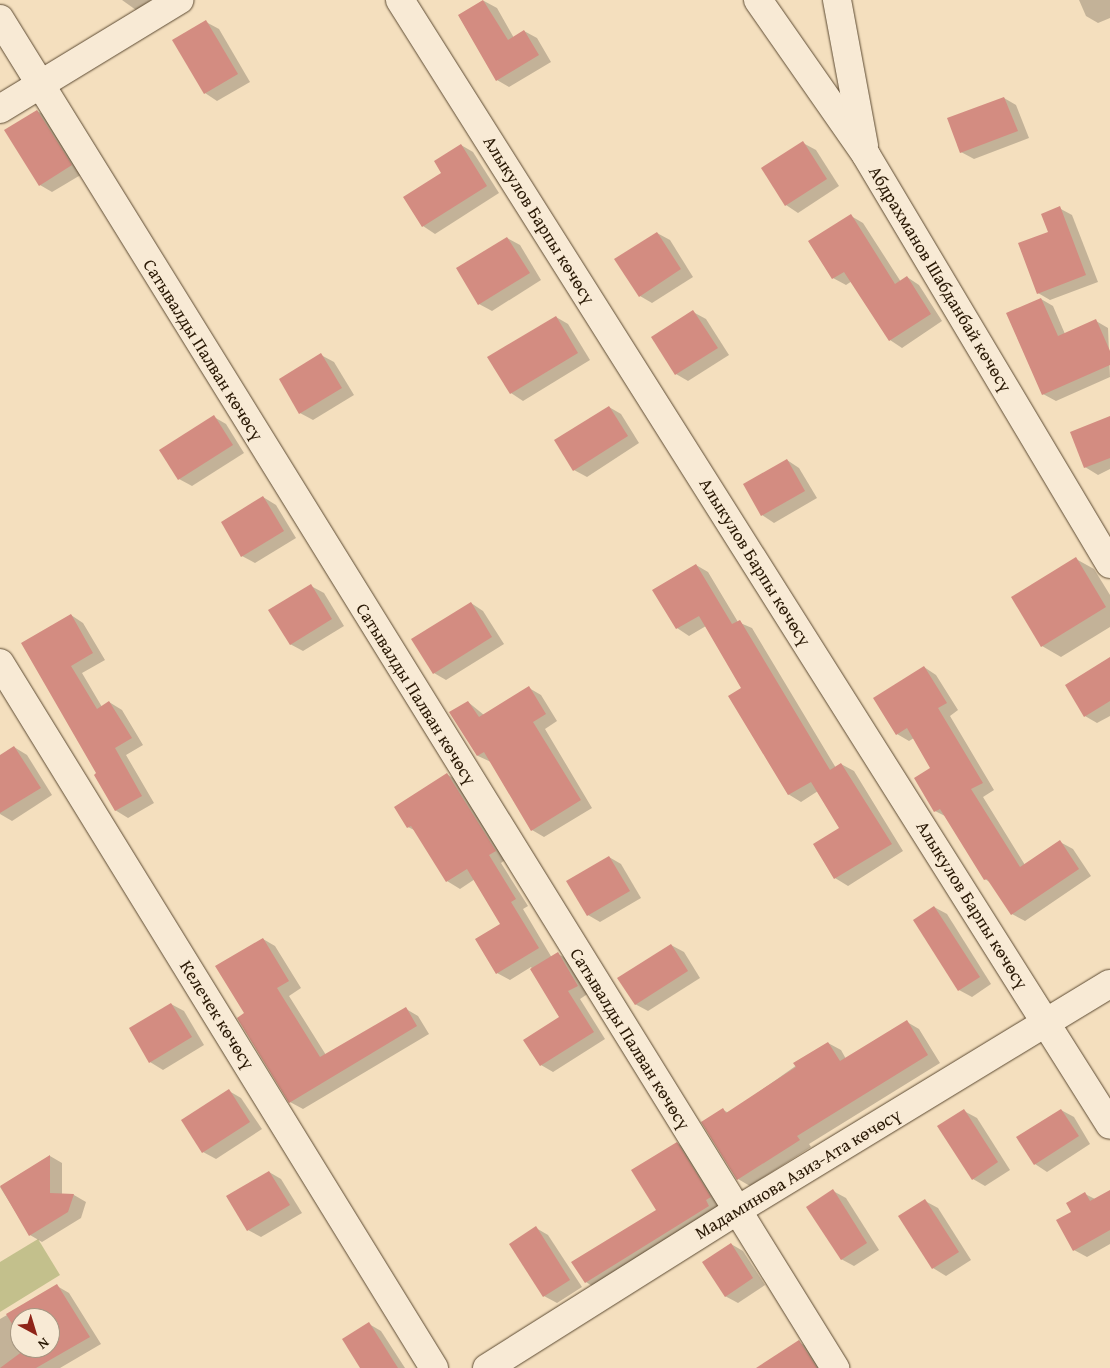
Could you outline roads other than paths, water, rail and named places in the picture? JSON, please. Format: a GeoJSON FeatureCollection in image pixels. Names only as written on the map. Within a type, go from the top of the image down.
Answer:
{"type":"FeatureCollection","features":[{"type":"Feature","properties":{"kind":"street"},"geometry":{"type":"LineString","coordinates":[[0,109],[179,0]]}},
{"type":"Feature","properties":{"kind":"street","name":"Алыкулов Барпы көчөсү"},"geometry":{"type":"LineString","coordinates":[[400,0],[1110,1125]]}},
{"type":"Feature","properties":{"kind":"street","name":"Абдрахманов Шабданбай көчөсү"},"geometry":{"type":"LineString","coordinates":[[758,0],[866,155],[1110,564]]}},
{"type":"Feature","properties":{"kind":"street"},"geometry":{"type":"LineString","coordinates":[[837,0],[866,155]]}},
{"type":"Feature","properties":{"kind":"street","name":"Сатывалды Палван көчөсү"},"geometry":{"type":"LineString","coordinates":[[0,20],[835,1368]]}},
{"type":"Feature","properties":{"kind":"street","name":"Келечек көчөсү"},"geometry":{"type":"LineString","coordinates":[[0,662],[434,1368]]}},
{"type":"Feature","properties":{"kind":"street","name":"Мадаминова Азиз-Ата көчөсү"},"geometry":{"type":"LineString","coordinates":[[487,1368],[736,1211],[1110,984]]}}]}
